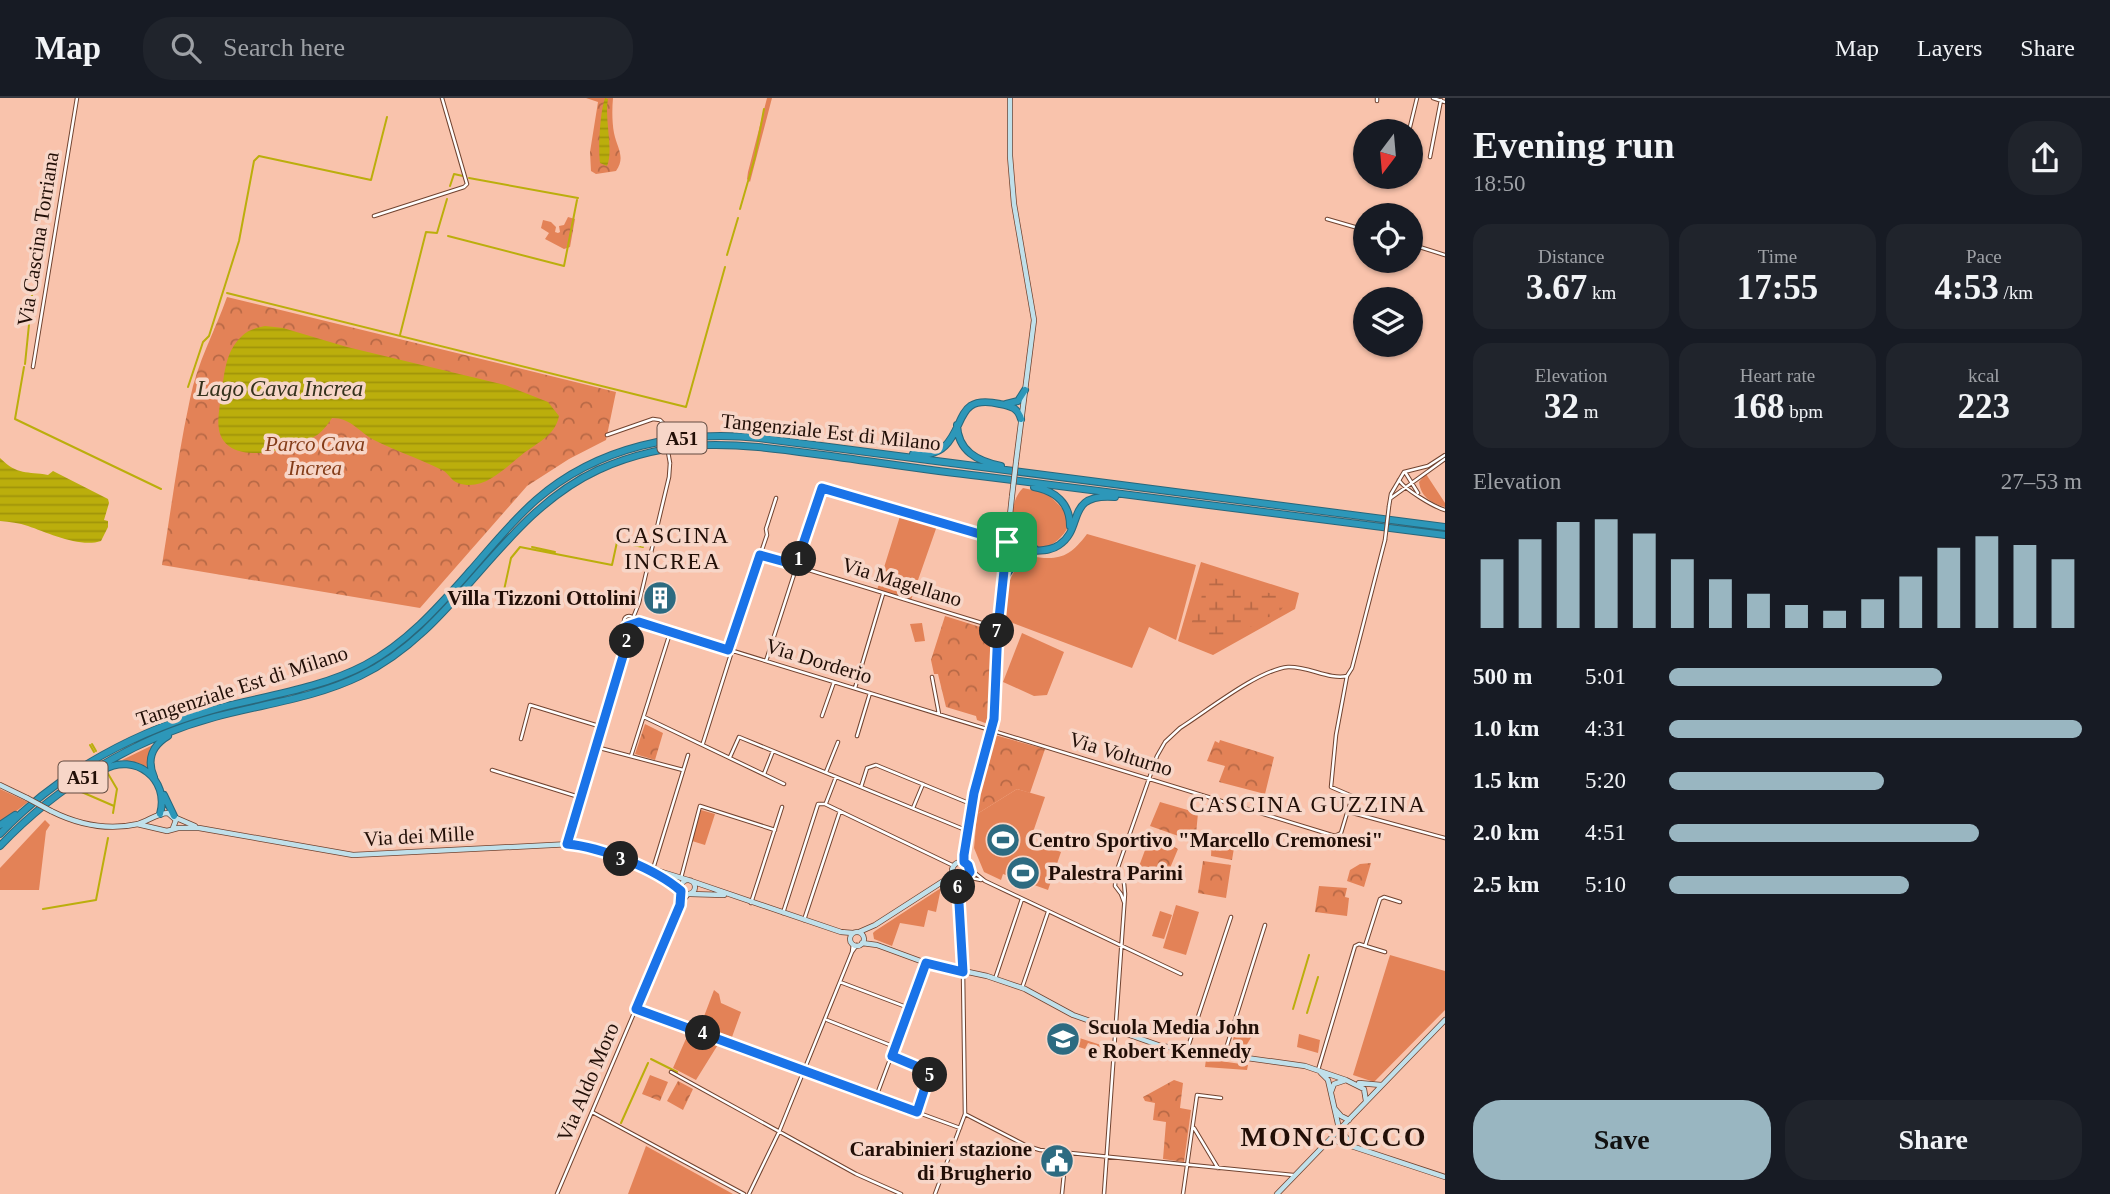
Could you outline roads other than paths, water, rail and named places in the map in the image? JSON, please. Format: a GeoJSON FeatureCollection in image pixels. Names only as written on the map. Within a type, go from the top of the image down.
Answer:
{"type":"FeatureCollection","features":[{"type":"Feature","properties":{"kind":"highway"},"geometry":{"type":"LineString","coordinates":[[1021,419],[1019,406],[1026,387]]}},
{"type":"Feature","properties":{"kind":"highway"},"geometry":{"type":"LineString","coordinates":[[869,452],[921,455],[933,453],[946,445],[963,412],[972,405],[983,402],[1019,406]]}},
{"type":"Feature","properties":{"kind":"highway"},"geometry":{"type":"LineString","coordinates":[[957,423],[960,442],[969,453],[985,462],[1023,472]]}},
{"type":"Feature","properties":{"kind":"highway","name":"Tangenziale Est di Milano"},"geometry":{"type":"LineString","coordinates":[[0,834],[29,807],[86,764],[146,733],[211,710],[326,681],[372,661],[419,626],[536,501],[577,471],[611,455],[656,442],[707,436],[760,438],[1445,527]]}},
{"type":"Feature","properties":{"kind":"highway","name":"Tangenziale Est di Milano"},"geometry":{"type":"LineString","coordinates":[[0,846],[35,813],[91,772],[138,746],[178,729],[333,687],[383,664],[425,632],[518,528],[544,504],[585,476],[636,455],[684,445],[741,444],[1445,536]]}},
{"type":"Feature","properties":{"kind":"highway"},"geometry":{"type":"LineString","coordinates":[[949,473],[1048,491],[1067,507],[1070,518],[1069,533]]}},
{"type":"Feature","properties":{"kind":"highway"},"geometry":{"type":"LineString","coordinates":[[1040,551],[1019,545],[1007,545],[1012,554],[1040,551],[1058,546],[1069,533],[1080,507],[1094,498],[1107,496],[1168,499]]}},
{"type":"Feature","properties":{"kind":"highway"},"geometry":{"type":"LineString","coordinates":[[1009,527],[1011,536],[1019,545]]}},
{"type":"Feature","properties":{"kind":"highway"},"geometry":{"type":"LineString","coordinates":[[1002,581],[1020,554]]}},
{"type":"Feature","properties":{"kind":"highway"},"geometry":{"type":"LineString","coordinates":[[174,816],[153,775],[150,762],[157,744],[178,729]]}},
{"type":"Feature","properties":{"kind":"highway"},"geometry":{"type":"LineString","coordinates":[[91,772],[119,763],[140,766],[150,774],[160,792],[163,802],[159,815]]}},
{"type":"Feature","properties":{"kind":"highway"},"geometry":{"type":"LineString","coordinates":[[0,825],[29,807]]}},
{"type":"Feature","properties":{"kind":"main road"},"geometry":{"type":"LineString","coordinates":[[1010,98],[1010,156],[1014,204],[1034,320],[1026,387]]}},
{"type":"Feature","properties":{"kind":"main road"},"geometry":{"type":"LineString","coordinates":[[945,880],[953,867],[962,862],[972,804],[995,715],[1002,581],[1021,419]]}},
{"type":"Feature","properties":{"kind":"main road"},"geometry":{"type":"LineString","coordinates":[[0,785],[74,822],[88,825],[137,824],[168,831],[173,829],[176,822],[174,816],[169,813],[137,824]]}},
{"type":"Feature","properties":{"kind":"main road"},"geometry":{"type":"LineString","coordinates":[[159,815],[157,822],[161,829]]}},
{"type":"Feature","properties":{"kind":"main road","name":"Via dei Mille"},"geometry":{"type":"LineString","coordinates":[[174,816],[199,828]]}},
{"type":"Feature","properties":{"kind":"main road","name":"Via dei Mille"},"geometry":{"type":"LineString","coordinates":[[173,829],[199,828],[354,855],[567,844],[681,878],[926,963],[1022,988],[1073,1015],[1161,1046],[1305,1066],[1346,1080]]}},
{"type":"Feature","properties":{"kind":"main road"},"geometry":{"type":"LineString","coordinates":[[858,939],[945,880],[965,878],[970,869],[962,862]]}},
{"type":"Feature","properties":{"kind":"main road","name":"Via dei Mille"},"geometry":{"type":"LineString","coordinates":[[639,865],[689,894],[716,894],[739,898]]}},
{"type":"Feature","properties":{"kind":"main road"},"geometry":{"type":"LineString","coordinates":[[953,867],[955,877]]}},
{"type":"Feature","properties":{"kind":"main road"},"geometry":{"type":"LineString","coordinates":[[681,891],[682,883],[690,881],[695,889],[689,894]]}},
{"type":"Feature","properties":{"kind":"main road"},"geometry":{"type":"LineString","coordinates":[[1277,1194],[1445,1020]]}},
{"type":"Feature","properties":{"kind":"main road"},"geometry":{"type":"LineString","coordinates":[[1318,1070],[1328,1080],[1340,1141]]}},
{"type":"Feature","properties":{"kind":"main road"},"geometry":{"type":"LineString","coordinates":[[1331,1094],[1334,1084],[1346,1080],[1371,1086],[1382,1085]]}},
{"type":"Feature","properties":{"kind":"main road"},"geometry":{"type":"LineString","coordinates":[[1355,1082],[1364,1089],[1366,1102]]}},
{"type":"Feature","properties":{"kind":"main road"},"geometry":{"type":"LineString","coordinates":[[1334,1109],[1349,1120]]}},
{"type":"Feature","properties":{"kind":"main road"},"geometry":{"type":"LineString","coordinates":[[1343,1126],[1344,1135]]}},
{"type":"Feature","properties":{"kind":"main road"},"geometry":{"type":"LineString","coordinates":[[1337,1131],[1355,1146]]}},
{"type":"Feature","properties":{"kind":"main road"},"geometry":{"type":"LineString","coordinates":[[1329,1139],[1445,1176]]}},
{"type":"Feature","properties":{"kind":"street","name":"Via Cascina Torriana"},"geometry":{"type":"LineString","coordinates":[[33,367],[77,98]]}},
{"type":"Feature","properties":{"kind":"street"},"geometry":{"type":"LineString","coordinates":[[374,216],[467,184],[442,98]]}},
{"type":"Feature","properties":{"kind":"street"},"geometry":{"type":"LineString","coordinates":[[1412,119],[1418,98]]}},
{"type":"Feature","properties":{"kind":"street"},"geometry":{"type":"LineString","coordinates":[[1430,157],[1443,101],[1433,98]]}},
{"type":"Feature","properties":{"kind":"street"},"geometry":{"type":"LineString","coordinates":[[1326,219],[1353,227]]}},
{"type":"Feature","properties":{"kind":"street"},"geometry":{"type":"LineString","coordinates":[[1423,248],[1445,255]]}},
{"type":"Feature","properties":{"kind":"street"},"geometry":{"type":"LineString","coordinates":[[567,844],[642,590],[669,477],[670,463],[660,421],[653,419],[607,435]]}},
{"type":"Feature","properties":{"kind":"street"},"geometry":{"type":"LineString","coordinates":[[1445,457],[1428,466],[1405,472],[1390,501],[1385,540],[1351,670],[1347,676],[1336,734],[1331,788],[1352,796],[1348,812],[1445,838]]}},
{"type":"Feature","properties":{"kind":"street"},"geometry":{"type":"LineString","coordinates":[[1390,501],[1394,494],[1445,457]]}},
{"type":"Feature","properties":{"kind":"street"},"geometry":{"type":"LineString","coordinates":[[1405,472],[1420,495]]}},
{"type":"Feature","properties":{"kind":"street"},"geometry":{"type":"LineString","coordinates":[[1417,477],[1416,484],[1420,495]]}},
{"type":"Feature","properties":{"kind":"street"},"geometry":{"type":"LineString","coordinates":[[1399,480],[1405,488],[1445,510]]}},
{"type":"Feature","properties":{"kind":"street"},"geometry":{"type":"LineString","coordinates":[[766,661],[822,488],[1007,545]]}},
{"type":"Feature","properties":{"kind":"street"},"geometry":{"type":"LineString","coordinates":[[703,743],[776,498]]}},
{"type":"Feature","properties":{"kind":"street","name":"Via Magellano"},"geometry":{"type":"LineString","coordinates":[[760,555],[998,628]]}},
{"type":"Feature","properties":{"kind":"street"},"geometry":{"type":"LineString","coordinates":[[855,688],[883,594]]}},
{"type":"Feature","properties":{"kind":"street"},"geometry":{"type":"LineString","coordinates":[[629,616],[632,622],[624,620],[629,616]]}},
{"type":"Feature","properties":{"kind":"street","name":"Via Dorderio"},"geometry":{"type":"LineString","coordinates":[[632,622],[991,730]]}},
{"type":"Feature","properties":{"kind":"street"},"geometry":{"type":"LineString","coordinates":[[631,756],[670,632]]}},
{"type":"Feature","properties":{"kind":"street"},"geometry":{"type":"LineString","coordinates":[[1124,902],[1115,882],[1117,870],[1161,748],[1174,732],[1267,673],[1298,667],[1338,677],[1347,676]]}},
{"type":"Feature","properties":{"kind":"street"},"geometry":{"type":"LineString","coordinates":[[932,677],[939,714]]}},
{"type":"Feature","properties":{"kind":"street"},"geometry":{"type":"LineString","coordinates":[[822,716],[834,682]]}},
{"type":"Feature","properties":{"kind":"street"},"geometry":{"type":"LineString","coordinates":[[857,736],[870,693]]}},
{"type":"Feature","properties":{"kind":"street"},"geometry":{"type":"LineString","coordinates":[[521,739],[530,705],[602,727]]}},
{"type":"Feature","properties":{"kind":"street"},"geometry":{"type":"LineString","coordinates":[[644,717],[784,784]]}},
{"type":"Feature","properties":{"kind":"street","name":"Via Volturno"},"geometry":{"type":"LineString","coordinates":[[991,730],[1335,836],[1341,833],[1348,812]]}},
{"type":"Feature","properties":{"kind":"street"},"geometry":{"type":"LineString","coordinates":[[730,757],[739,737],[968,831]]}},
{"type":"Feature","properties":{"kind":"street"},"geometry":{"type":"LineString","coordinates":[[826,772],[838,742]]}},
{"type":"Feature","properties":{"kind":"street"},"geometry":{"type":"LineString","coordinates":[[596,747],[683,770]]}},
{"type":"Feature","properties":{"kind":"street"},"geometry":{"type":"LineString","coordinates":[[764,774],[773,751]]}},
{"type":"Feature","properties":{"kind":"street"},"geometry":{"type":"LineString","coordinates":[[653,869],[688,755]]}},
{"type":"Feature","properties":{"kind":"street"},"geometry":{"type":"LineString","coordinates":[[861,787],[867,768],[872,765],[972,804]]}},
{"type":"Feature","properties":{"kind":"street"},"geometry":{"type":"LineString","coordinates":[[492,769],[581,797]]}},
{"type":"Feature","properties":{"kind":"street"},"geometry":{"type":"LineString","coordinates":[[825,804],[836,777]]}},
{"type":"Feature","properties":{"kind":"street"},"geometry":{"type":"LineString","coordinates":[[913,808],[923,784]]}},
{"type":"Feature","properties":{"kind":"street"},"geometry":{"type":"LineString","coordinates":[[783,913],[818,804],[825,804],[953,867]]}},
{"type":"Feature","properties":{"kind":"street"},"geometry":{"type":"LineString","coordinates":[[681,878],[700,806],[775,830]]}},
{"type":"Feature","properties":{"kind":"street"},"geometry":{"type":"LineString","coordinates":[[751,902],[782,807]]}},
{"type":"Feature","properties":{"kind":"street"},"geometry":{"type":"LineString","coordinates":[[804,920],[840,811]]}},
{"type":"Feature","properties":{"kind":"street"},"geometry":{"type":"LineString","coordinates":[[970,869],[985,881],[1181,974]]}},
{"type":"Feature","properties":{"kind":"street"},"geometry":{"type":"LineString","coordinates":[[1104,1194],[1124,902],[1123,883],[1117,870]]}},
{"type":"Feature","properties":{"kind":"street"},"geometry":{"type":"LineString","coordinates":[[935,1194],[965,1114],[959,883],[965,878],[985,881]]}},
{"type":"Feature","properties":{"kind":"street"},"geometry":{"type":"LineString","coordinates":[[1115,882],[1118,880],[1123,883]]}},
{"type":"Feature","properties":{"kind":"street"},"geometry":{"type":"LineString","coordinates":[[1117,888],[1121,889],[1123,883]]}},
{"type":"Feature","properties":{"kind":"street","name":"Via Aldo Moro"},"geometry":{"type":"LineString","coordinates":[[680,905],[681,891]]}},
{"type":"Feature","properties":{"kind":"street","name":"Via Aldo Moro"},"geometry":{"type":"LineString","coordinates":[[557,1194],[680,905],[689,894]]}},
{"type":"Feature","properties":{"kind":"street"},"geometry":{"type":"LineString","coordinates":[[1365,946],[1380,898],[1400,902]]}},
{"type":"Feature","properties":{"kind":"street"},"geometry":{"type":"LineString","coordinates":[[995,979],[1022,899]]}},
{"type":"Feature","properties":{"kind":"street"},"geometry":{"type":"LineString","coordinates":[[1022,988],[1049,911]]}},
{"type":"Feature","properties":{"kind":"street"},"geometry":{"type":"LineString","coordinates":[[1187,1050],[1231,917]]}},
{"type":"Feature","properties":{"kind":"street"},"geometry":{"type":"LineString","coordinates":[[1224,1055],[1265,925]]}},
{"type":"Feature","properties":{"kind":"street"},"geometry":{"type":"LineString","coordinates":[[592,1112],[746,1194],[779,1132],[858,939]]}},
{"type":"Feature","properties":{"kind":"street"},"geometry":{"type":"LineString","coordinates":[[1318,1070],[1354,948],[1357,944],[1385,952]]}},
{"type":"Feature","properties":{"kind":"street"},"geometry":{"type":"LineString","coordinates":[[876,1097],[926,963]]}},
{"type":"Feature","properties":{"kind":"street"},"geometry":{"type":"LineString","coordinates":[[840,982],[910,1009]]}},
{"type":"Feature","properties":{"kind":"street"},"geometry":{"type":"LineString","coordinates":[[636,1009],[960,1128]]}},
{"type":"Feature","properties":{"kind":"street"},"geometry":{"type":"LineString","coordinates":[[825,1020],[895,1047]]}},
{"type":"Feature","properties":{"kind":"street"},"geometry":{"type":"LineString","coordinates":[[892,1056],[930,1072],[917,1112]]}},
{"type":"Feature","properties":{"kind":"street"},"geometry":{"type":"LineString","coordinates":[[671,1072],[859,1175],[901,1194]]}},
{"type":"Feature","properties":{"kind":"street"},"geometry":{"type":"LineString","coordinates":[[1183,1194],[1198,1095],[1221,1098]]}},
{"type":"Feature","properties":{"kind":"street"},"geometry":{"type":"LineString","coordinates":[[965,1114],[1033,1148],[1293,1175]]}},
{"type":"Feature","properties":{"kind":"street"},"geometry":{"type":"LineString","coordinates":[[1193,1126],[1217,1168]]}},
{"type":"Feature","properties":{"kind":"street"},"geometry":{"type":"LineString","coordinates":[[1062,1194],[1066,1153]]}},
{"type":"Feature","properties":{"kind":"water"},"geometry":{"type":"Polygon","coordinates":[[[605,98],[608,99],[607,166],[600,163],[599,156],[605,98]]]}},
{"type":"Feature","properties":{"kind":"water","name":"Lago Cava Increa"},"geometry":{"type":"Polygon","coordinates":[[[265,326],[283,328],[347,347],[505,385],[548,402],[559,416],[557,423],[543,440],[492,478],[475,485],[455,482],[442,470],[374,440],[350,423],[339,419],[332,418],[322,431],[313,437],[280,450],[259,453],[238,451],[223,440],[219,430],[225,370],[232,349],[241,337],[249,331],[265,326]]]}},
{"type":"Feature","properties":{"kind":"water"},"geometry":{"type":"Polygon","coordinates":[[[0,458],[12,468],[23,472],[48,475],[53,471],[108,499],[104,520],[108,521],[108,527],[101,541],[84,543],[25,525],[0,521],[0,458]]]}},
{"type":"Feature","properties":{"kind":"waterway"},"geometry":{"type":"LineString","coordinates":[[740,209],[755,157],[764,109]]}},
{"type":"Feature","properties":{"kind":"waterway"},"geometry":{"type":"LineString","coordinates":[[188,387],[203,342],[209,336],[239,241],[254,161],[259,156],[371,180],[387,117]]}},
{"type":"Feature","properties":{"kind":"waterway"},"geometry":{"type":"LineString","coordinates":[[450,186],[454,174],[463,176]]}},
{"type":"Feature","properties":{"kind":"waterway"},"geometry":{"type":"LineString","coordinates":[[469,178],[578,198]]}},
{"type":"Feature","properties":{"kind":"waterway"},"geometry":{"type":"LineString","coordinates":[[400,335],[426,232],[437,233],[447,199]]}},
{"type":"Feature","properties":{"kind":"waterway"},"geometry":{"type":"LineString","coordinates":[[448,236],[564,266],[577,200]]}},
{"type":"Feature","properties":{"kind":"waterway"},"geometry":{"type":"LineString","coordinates":[[727,255],[738,218]]}},
{"type":"Feature","properties":{"kind":"waterway"},"geometry":{"type":"LineString","coordinates":[[227,293],[686,407],[725,267]]}},
{"type":"Feature","properties":{"kind":"waterway"},"geometry":{"type":"LineString","coordinates":[[25,364],[32,295]]}},
{"type":"Feature","properties":{"kind":"waterway"},"geometry":{"type":"LineString","coordinates":[[24,367],[15,419],[161,489]]}},
{"type":"Feature","properties":{"kind":"waterway"},"geometry":{"type":"LineString","coordinates":[[501,604],[511,558],[520,547],[612,565],[617,542],[643,547]]}},
{"type":"Feature","properties":{"kind":"waterway"},"geometry":{"type":"LineString","coordinates":[[532,547],[555,552]]}},
{"type":"Feature","properties":{"kind":"waterway"},"geometry":{"type":"LineString","coordinates":[[92,744],[96,751]]}},
{"type":"Feature","properties":{"kind":"waterway"},"geometry":{"type":"LineString","coordinates":[[90,745],[94,752]]}},
{"type":"Feature","properties":{"kind":"waterway"},"geometry":{"type":"LineString","coordinates":[[61,764],[66,772]]}},
{"type":"Feature","properties":{"kind":"waterway"},"geometry":{"type":"LineString","coordinates":[[60,766],[65,773]]}},
{"type":"Feature","properties":{"kind":"waterway"},"geometry":{"type":"LineString","coordinates":[[107,772],[117,789],[113,813]]}},
{"type":"Feature","properties":{"kind":"waterway"},"geometry":{"type":"LineString","coordinates":[[78,789],[87,793],[107,776],[105,773]]}},
{"type":"Feature","properties":{"kind":"waterway"},"geometry":{"type":"LineString","coordinates":[[77,790],[114,806]]}},
{"type":"Feature","properties":{"kind":"waterway"},"geometry":{"type":"LineString","coordinates":[[43,909],[96,900],[108,838]]}},
{"type":"Feature","properties":{"kind":"waterway"},"geometry":{"type":"LineString","coordinates":[[1293,1009],[1309,955]]}},
{"type":"Feature","properties":{"kind":"waterway"},"geometry":{"type":"LineString","coordinates":[[1307,1013],[1318,977]]}},
{"type":"Feature","properties":{"kind":"waterway"},"geometry":{"type":"LineString","coordinates":[[651,1059],[677,1072]]}},
{"type":"Feature","properties":{"kind":"waterway"},"geometry":{"type":"LineString","coordinates":[[621,1123],[648,1063]]}},
{"type":"Feature","properties":{"kind":"place","name":"Villa Tizzoni Ottolini"},"geometry":{"type":"Point","coordinates":[660,598]}},
{"type":"Feature","properties":{"kind":"place","name":"Centro Sportivo \"Marcello Cremonesi\""},"geometry":{"type":"Point","coordinates":[1003,840]}},
{"type":"Feature","properties":{"kind":"place","name":"Palestra Parini"},"geometry":{"type":"Point","coordinates":[1023,873]}},
{"type":"Feature","properties":{"kind":"place","name":"Scuola Media John e Robert Kennedy"},"geometry":{"type":"Point","coordinates":[1063,1039]}},
{"type":"Feature","properties":{"kind":"place","name":"Carabinieri stazione di Brugherio"},"geometry":{"type":"Point","coordinates":[1057,1161]}},
{"type":"Feature","properties":{"kind":"district","name":"CASCINA INCREA"},"geometry":{"type":"Point","coordinates":[673,548]}},
{"type":"Feature","properties":{"kind":"district","name":"CASCINA GUZZINA"},"geometry":{"type":"Point","coordinates":[1308,804]}},
{"type":"Feature","properties":{"kind":"district","name":"MONCUCCO"},"geometry":{"type":"Point","coordinates":[1334,1136]}},
{"type":"Feature","properties":{"kind":"park label","name":"Parco Cava Increa"},"geometry":{"type":"Point","coordinates":[315,456]}}]}
